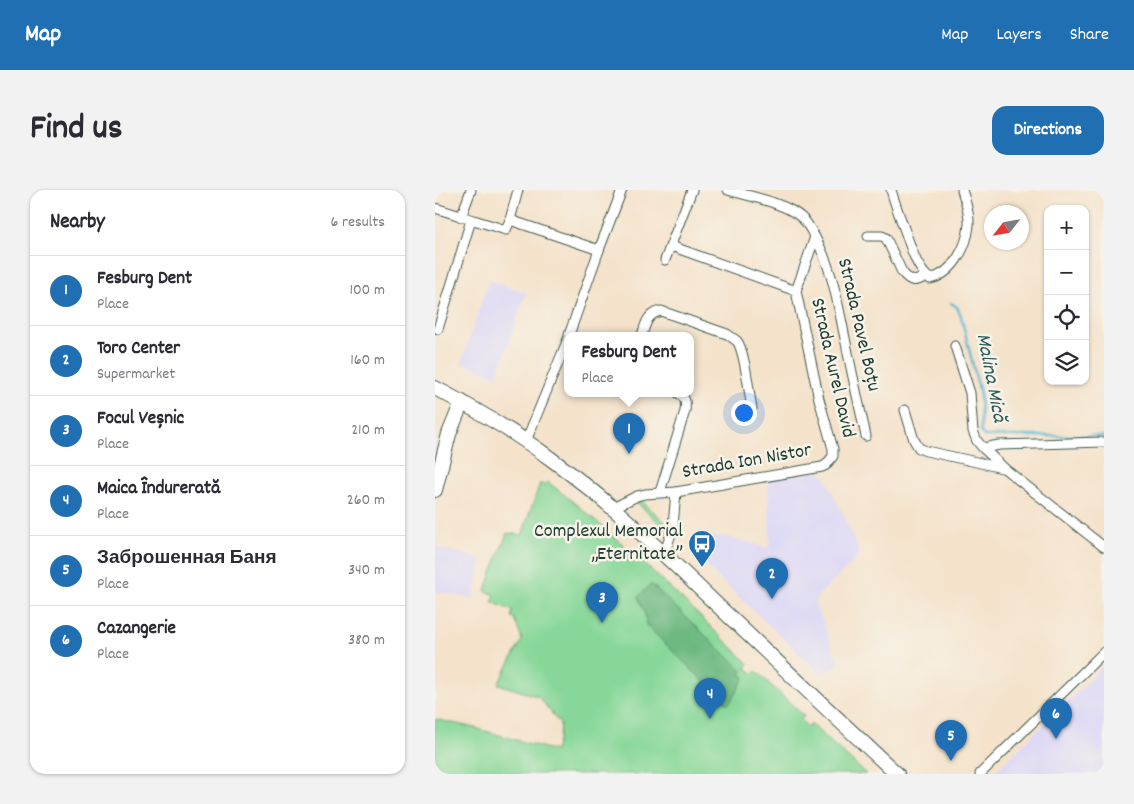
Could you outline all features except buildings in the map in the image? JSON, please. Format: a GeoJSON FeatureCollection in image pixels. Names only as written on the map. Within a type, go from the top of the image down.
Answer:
{"type":"FeatureCollection","features":[{"type":"Feature","properties":{"kind":"main road"},"geometry":{"type":"LineString","coordinates":[[435,388],[526,441],[564,468],[613,508],[897,774]]}},
{"type":"Feature","properties":{"kind":"main road"},"geometry":{"type":"LineString","coordinates":[[435,490],[449,434],[462,402]]}},
{"type":"Feature","properties":{"kind":"street"},"geometry":{"type":"LineString","coordinates":[[461,216],[471,190]]}},
{"type":"Feature","properties":{"kind":"street"},"geometry":{"type":"LineString","coordinates":[[435,208],[506,230],[518,190]]}},
{"type":"Feature","properties":{"kind":"street"},"geometry":{"type":"LineString","coordinates":[[570,332],[622,190]]}},
{"type":"Feature","properties":{"kind":"street"},"geometry":{"type":"LineString","coordinates":[[665,260],[692,190]]}},
{"type":"Feature","properties":{"kind":"street","name":"Strada Pavel Boțu"},"geometry":{"type":"LineString","coordinates":[[728,190],[777,204],[794,212],[801,217],[815,237],[824,254],[832,280],[866,436]]}},
{"type":"Feature","properties":{"kind":"street"},"geometry":{"type":"LineString","coordinates":[[891,190],[914,255],[930,280],[947,272],[964,244],[969,217],[962,190]]}},
{"type":"Feature","properties":{"kind":"street"},"geometry":{"type":"LineString","coordinates":[[438,329],[471,220]]}},
{"type":"Feature","properties":{"kind":"street"},"geometry":{"type":"LineString","coordinates":[[510,220],[599,250]]}},
{"type":"Feature","properties":{"kind":"street"},"geometry":{"type":"LineString","coordinates":[[868,236],[886,238],[906,277],[912,281],[926,276]]}},
{"type":"Feature","properties":{"kind":"street"},"geometry":{"type":"LineString","coordinates":[[796,291],[815,237]]}},
{"type":"Feature","properties":{"kind":"street","name":"Strada Aurel David"},"geometry":{"type":"LineString","coordinates":[[671,246],[796,291],[819,399],[833,449],[833,456],[827,464]]}},
{"type":"Feature","properties":{"kind":"street"},"geometry":{"type":"LineString","coordinates":[[643,332],[649,317],[661,310],[727,334],[737,341],[742,352],[753,408]]}},
{"type":"Feature","properties":{"kind":"street"},"geometry":{"type":"LineString","coordinates":[[955,346],[970,393],[973,432],[977,441],[1005,469],[1104,547]]}},
{"type":"Feature","properties":{"kind":"street"},"geometry":{"type":"LineString","coordinates":[[526,441],[564,349]]}},
{"type":"Feature","properties":{"kind":"street"},"geometry":{"type":"LineString","coordinates":[[660,492],[685,411],[683,397]]}},
{"type":"Feature","properties":{"kind":"street"},"geometry":{"type":"LineString","coordinates":[[905,410],[914,440],[919,448],[1005,469]]}},
{"type":"Feature","properties":{"kind":"street"},"geometry":{"type":"LineString","coordinates":[[983,448],[999,444],[1104,442]]}},
{"type":"Feature","properties":{"kind":"street","name":"Strada Ion Nistor"},"geometry":{"type":"LineString","coordinates":[[664,554],[671,537],[676,492],[821,467],[827,464]]}},
{"type":"Feature","properties":{"kind":"street"},"geometry":{"type":"LineString","coordinates":[[613,508],[637,496],[660,492],[676,492]]}},
{"type":"Feature","properties":{"kind":"street"},"geometry":{"type":"LineString","coordinates":[[980,774],[1104,652]]}},
{"type":"Feature","properties":{"kind":"shaded area"},"geometry":{"type":"Polygon","coordinates":[[[489,280],[526,293],[497,376],[461,363],[489,280]]]}},
{"type":"Feature","properties":{"kind":"shaded area"},"geometry":{"type":"Polygon","coordinates":[[[815,471],[825,477],[858,550],[858,556],[855,560],[818,596],[816,602],[816,609],[821,617],[839,664],[821,674],[709,569],[699,538],[723,536],[764,548],[767,547],[770,544],[768,480],[815,471]]]}},
{"type":"Feature","properties":{"kind":"shaded area"},"geometry":{"type":"Polygon","coordinates":[[[435,547],[482,559],[473,599],[435,591],[435,547]]]}},
{"type":"Feature","properties":{"kind":"shaded area"},"geometry":{"type":"Polygon","coordinates":[[[1104,664],[1104,774],[993,774],[1086,683],[1104,664]]]}},
{"type":"Feature","properties":{"kind":"green space"},"geometry":{"type":"Polygon","coordinates":[[[548,482],[601,525],[651,570],[749,664],[746,667],[753,674],[756,671],[804,716],[801,720],[808,727],[811,724],[866,774],[435,774],[435,719],[475,728],[555,751],[560,724],[539,697],[498,684],[522,640],[514,618],[511,617],[513,611],[492,602],[495,595],[485,591],[507,533],[522,535],[540,483],[543,485],[548,482]]]}},
{"type":"Feature","properties":{"kind":"green space"},"geometry":{"type":"Polygon","coordinates":[[[635,501],[642,501],[667,524],[668,531],[635,501]]]}},
{"type":"Feature","properties":{"kind":"green space"},"geometry":{"type":"Polygon","coordinates":[[[651,584],[743,671],[741,674],[745,677],[730,703],[727,704],[646,625],[645,614],[638,597],[651,584]]]}},
{"type":"Feature","properties":{"kind":"waterway","name":"Malina Mică"},"geometry":{"type":"LineString","coordinates":[[951,303],[957,307],[961,316],[980,394],[981,432],[984,436],[1104,436]]}},
{"type":"Feature","properties":{"kind":"place","name":"Fesburg Dent"},"geometry":{"type":"Point","coordinates":[629,454]}},
{"type":"Feature","properties":{"kind":"place","name":"Complexul Memorial „Eternitate”"},"geometry":{"type":"Point","coordinates":[702,568]}},
{"type":"Feature","properties":{"kind":"place","name":"Toro Center"},"geometry":{"type":"Point","coordinates":[772,599]}},
{"type":"Feature","properties":{"kind":"place","name":"Focul Veșnic"},"geometry":{"type":"Point","coordinates":[602,623]}},
{"type":"Feature","properties":{"kind":"place","name":"Maica Îndurerată"},"geometry":{"type":"Point","coordinates":[710,719]}},
{"type":"Feature","properties":{"kind":"place","name":"Cazangerie"},"geometry":{"type":"Point","coordinates":[1056,739]}},
{"type":"Feature","properties":{"kind":"place","name":"Заброшенная Баня"},"geometry":{"type":"Point","coordinates":[951,761]}}]}
